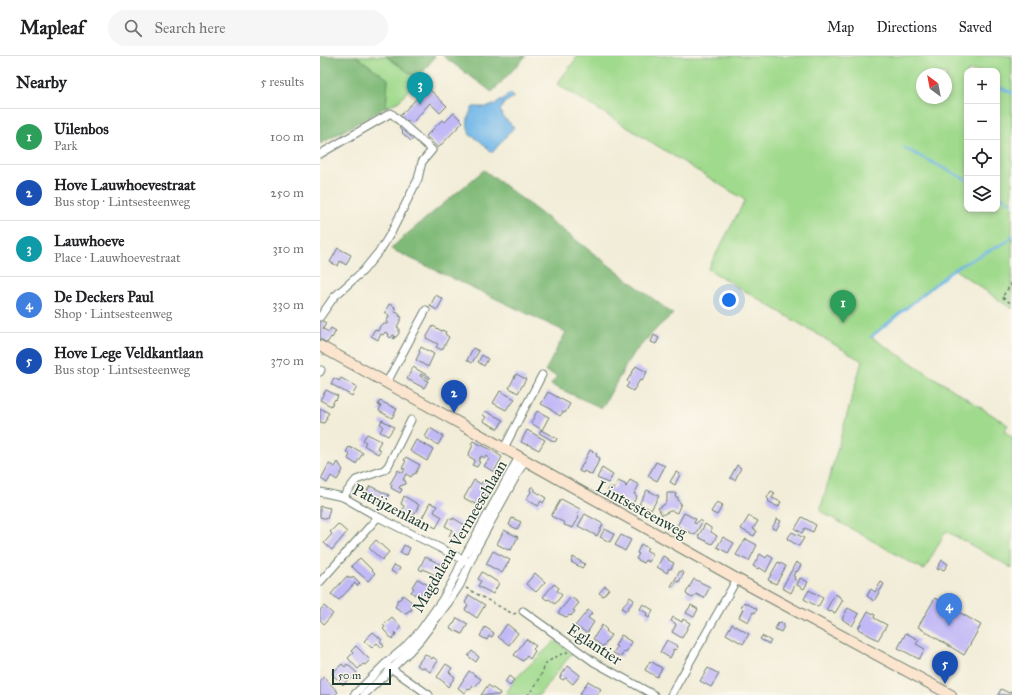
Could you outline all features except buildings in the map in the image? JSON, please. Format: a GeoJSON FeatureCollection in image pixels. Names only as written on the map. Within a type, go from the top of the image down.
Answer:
{"type":"FeatureCollection","features":[{"type":"Feature","properties":{"kind":"street"},"geometry":{"type":"LineString","coordinates":[[320,154],[391,113],[432,150],[422,162],[418,179],[392,232],[381,250],[363,271],[340,290],[320,317]]}},
{"type":"Feature","properties":{"kind":"street"},"geometry":{"type":"LineString","coordinates":[[386,382],[426,310]]}},
{"type":"Feature","properties":{"kind":"street","name":"Lintsesteenweg"},"geometry":{"type":"LineString","coordinates":[[320,346],[737,579],[951,695]]}},
{"type":"Feature","properties":{"kind":"street"},"geometry":{"type":"LineString","coordinates":[[504,448],[542,375]]}},
{"type":"Feature","properties":{"kind":"street"},"geometry":{"type":"LineString","coordinates":[[343,497],[356,480],[384,470],[388,466],[411,420]]}},
{"type":"Feature","properties":{"kind":"street","name":"Magdalena Vermeeschlaan"},"geometry":{"type":"LineString","coordinates":[[364,695],[424,624],[442,600],[463,559],[522,459]]}},
{"type":"Feature","properties":{"kind":"street","name":"Magdalena Vermeeschlaan"},"geometry":{"type":"LineString","coordinates":[[354,695],[388,666],[410,651],[448,603],[460,585],[476,549],[522,459]]}},
{"type":"Feature","properties":{"kind":"street","name":"Patrijzenlaan"},"geometry":{"type":"LineString","coordinates":[[320,492],[343,497],[378,517],[470,563]]}},
{"type":"Feature","properties":{"kind":"street"},"geometry":{"type":"LineString","coordinates":[[320,582],[378,517]]}},
{"type":"Feature","properties":{"kind":"street"},"geometry":{"type":"LineString","coordinates":[[671,695],[737,579]]}},
{"type":"Feature","properties":{"kind":"street","name":"Eglantier"},"geometry":{"type":"LineString","coordinates":[[523,611],[594,662],[654,695]]}},
{"type":"Feature","properties":{"kind":"street"},"geometry":{"type":"LineString","coordinates":[[388,666],[429,695]]}},
{"type":"Feature","properties":{"kind":"path"},"geometry":{"type":"LineString","coordinates":[[1012,283],[1002,297],[1012,304]]}},
{"type":"Feature","properties":{"kind":"path"},"geometry":{"type":"LineString","coordinates":[[460,585],[513,614],[523,611]]}},
{"type":"Feature","properties":{"kind":"path"},"geometry":{"type":"LineString","coordinates":[[527,695],[539,680],[546,663],[559,655],[576,650]]}},
{"type":"Feature","properties":{"kind":"green space"},"geometry":{"type":"Polygon","coordinates":[[[320,56],[356,56],[388,79],[386,107],[320,144],[320,56]]]}},
{"type":"Feature","properties":{"kind":"green space"},"geometry":{"type":"Polygon","coordinates":[[[356,56],[386,56],[418,79],[399,101],[386,107],[388,79],[356,56]]]}},
{"type":"Feature","properties":{"kind":"green space"},"geometry":{"type":"Polygon","coordinates":[[[386,56],[435,56],[418,79],[386,56]]]}},
{"type":"Feature","properties":{"kind":"green space"},"geometry":{"type":"Polygon","coordinates":[[[443,56],[526,56],[492,92],[443,56]]]}},
{"type":"Feature","properties":{"kind":"green space"},"geometry":{"type":"Polygon","coordinates":[[[578,56],[1012,56],[1012,309],[954,269],[871,337],[1008,425],[1004,431],[1012,437],[1012,568],[946,531],[924,570],[820,511],[862,361],[708,269],[745,200],[557,84],[578,56]]]}},
{"type":"Feature","properties":{"kind":"green space"},"geometry":{"type":"Polygon","coordinates":[[[484,170],[673,314],[659,326],[632,355],[602,408],[551,385],[557,376],[545,371],[566,332],[391,249],[484,170]]]}},
{"type":"Feature","properties":{"kind":"green space"},"geometry":{"type":"Polygon","coordinates":[[[555,641],[572,653],[539,695],[505,695],[516,678],[555,641]]]}},
{"type":"Feature","properties":{"kind":"water"},"geometry":{"type":"Polygon","coordinates":[[[510,93],[514,97],[504,103],[500,111],[504,118],[514,127],[492,153],[480,141],[470,135],[468,117],[473,107],[486,107],[493,105],[510,93]]]}},
{"type":"Feature","properties":{"kind":"waterway"},"geometry":{"type":"LineString","coordinates":[[1000,87],[1012,93]]}},
{"type":"Feature","properties":{"kind":"waterway"},"geometry":{"type":"LineString","coordinates":[[904,148],[964,178]]}},
{"type":"Feature","properties":{"kind":"waterway"},"geometry":{"type":"LineString","coordinates":[[1000,197],[1012,203]]}},
{"type":"Feature","properties":{"kind":"waterway"},"geometry":{"type":"LineString","coordinates":[[871,337],[954,269],[1008,241],[1012,236]]}},
{"type":"Feature","properties":{"kind":"waterway"},"geometry":{"type":"LineString","coordinates":[[446,599],[458,579]]}},
{"type":"Feature","properties":{"kind":"waterway"},"geometry":{"type":"LineString","coordinates":[[359,695],[374,680]]}},
{"type":"Feature","properties":{"kind":"place","name":"Lauwhoeve"},"geometry":{"type":"Point","coordinates":[420,105]}},
{"type":"Feature","properties":{"kind":"place","name":"Uilenbos"},"geometry":{"type":"Point","coordinates":[843,323]}},
{"type":"Feature","properties":{"kind":"place","name":"Hove Lauwhoevestraat"},"geometry":{"type":"Point","coordinates":[454,413]}},
{"type":"Feature","properties":{"kind":"place","name":"De Deckers Paul"},"geometry":{"type":"Point","coordinates":[949,626]}},
{"type":"Feature","properties":{"kind":"place","name":"Hove Lege Veldkantlaan"},"geometry":{"type":"Point","coordinates":[945,684]}}]}
